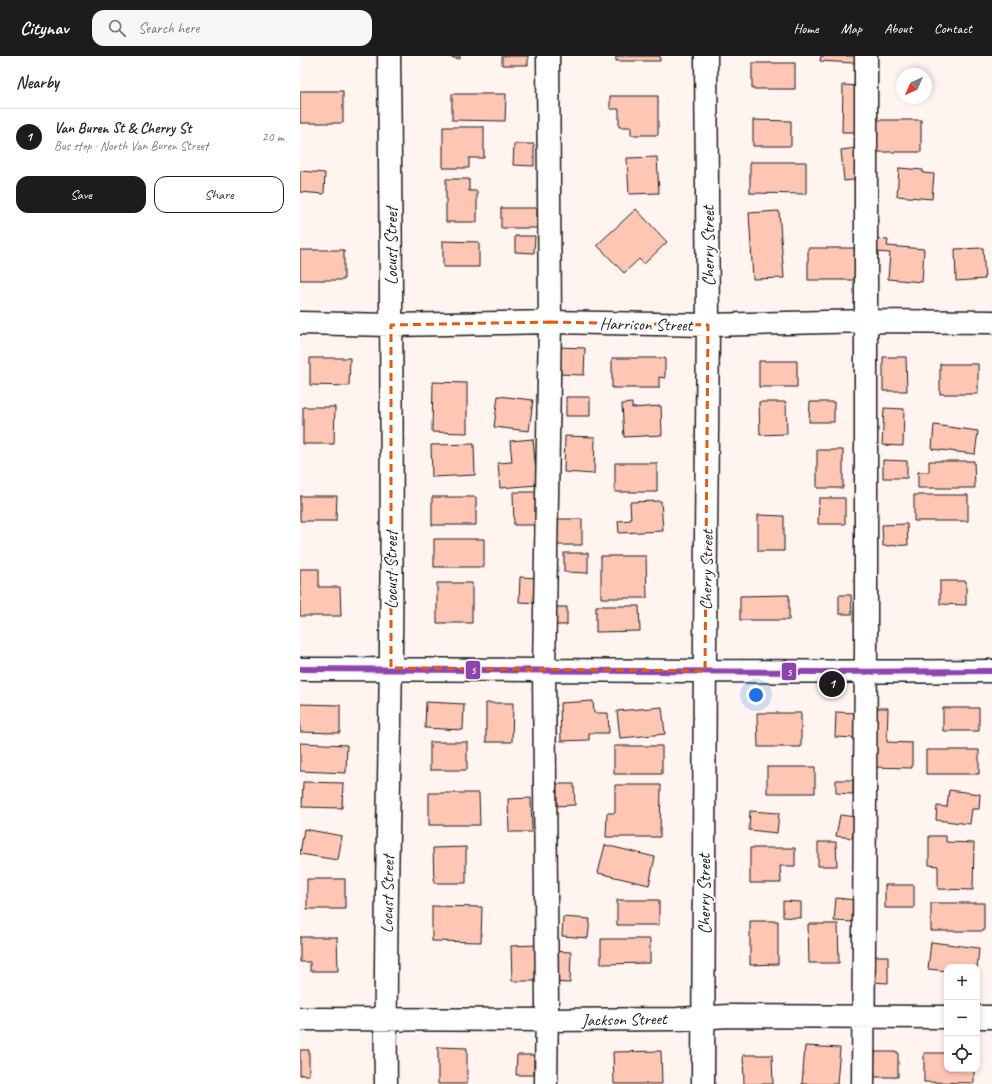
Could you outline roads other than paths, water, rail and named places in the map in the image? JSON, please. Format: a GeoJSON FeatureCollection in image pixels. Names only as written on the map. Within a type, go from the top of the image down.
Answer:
{"type":"FeatureCollection","features":[{"type":"Feature","properties":{"kind":"street","name":"Locust Street"},"geometry":{"type":"LineString","coordinates":[[386,1084],[385,1020],[391,668],[389,56]]}},
{"type":"Feature","properties":{"kind":"street"},"geometry":{"type":"LineString","coordinates":[[546,1084],[544,671],[550,322],[548,56]]}},
{"type":"Feature","properties":{"kind":"street","name":"Cherry Street"},"geometry":{"type":"LineString","coordinates":[[703,1084],[708,325],[706,56]]}},
{"type":"Feature","properties":{"kind":"street"},"geometry":{"type":"LineString","coordinates":[[862,1084],[866,672],[866,56]]}},
{"type":"Feature","properties":{"kind":"street","name":"Harrison Street"},"geometry":{"type":"LineString","coordinates":[[300,322],[391,325],[550,322],[708,325],[866,321],[992,322]]}},
{"type":"Feature","properties":{"kind":"street"},"geometry":{"type":"LineString","coordinates":[[300,669],[391,668],[544,671],[866,672],[992,671]]}},
{"type":"Feature","properties":{"kind":"street","name":"Jackson Street"},"geometry":{"type":"LineString","coordinates":[[300,1019],[546,1020],[703,1018],[737,1016],[944,1017]]}},
{"type":"Feature","properties":{"kind":"street"},"geometry":{"type":"LineString","coordinates":[[980,1017],[992,1017]]}},
{"type":"Feature","properties":{"kind":"place","name":"Van Buren St & Cherry St"},"geometry":{"type":"Point","coordinates":[832,684]}}]}
